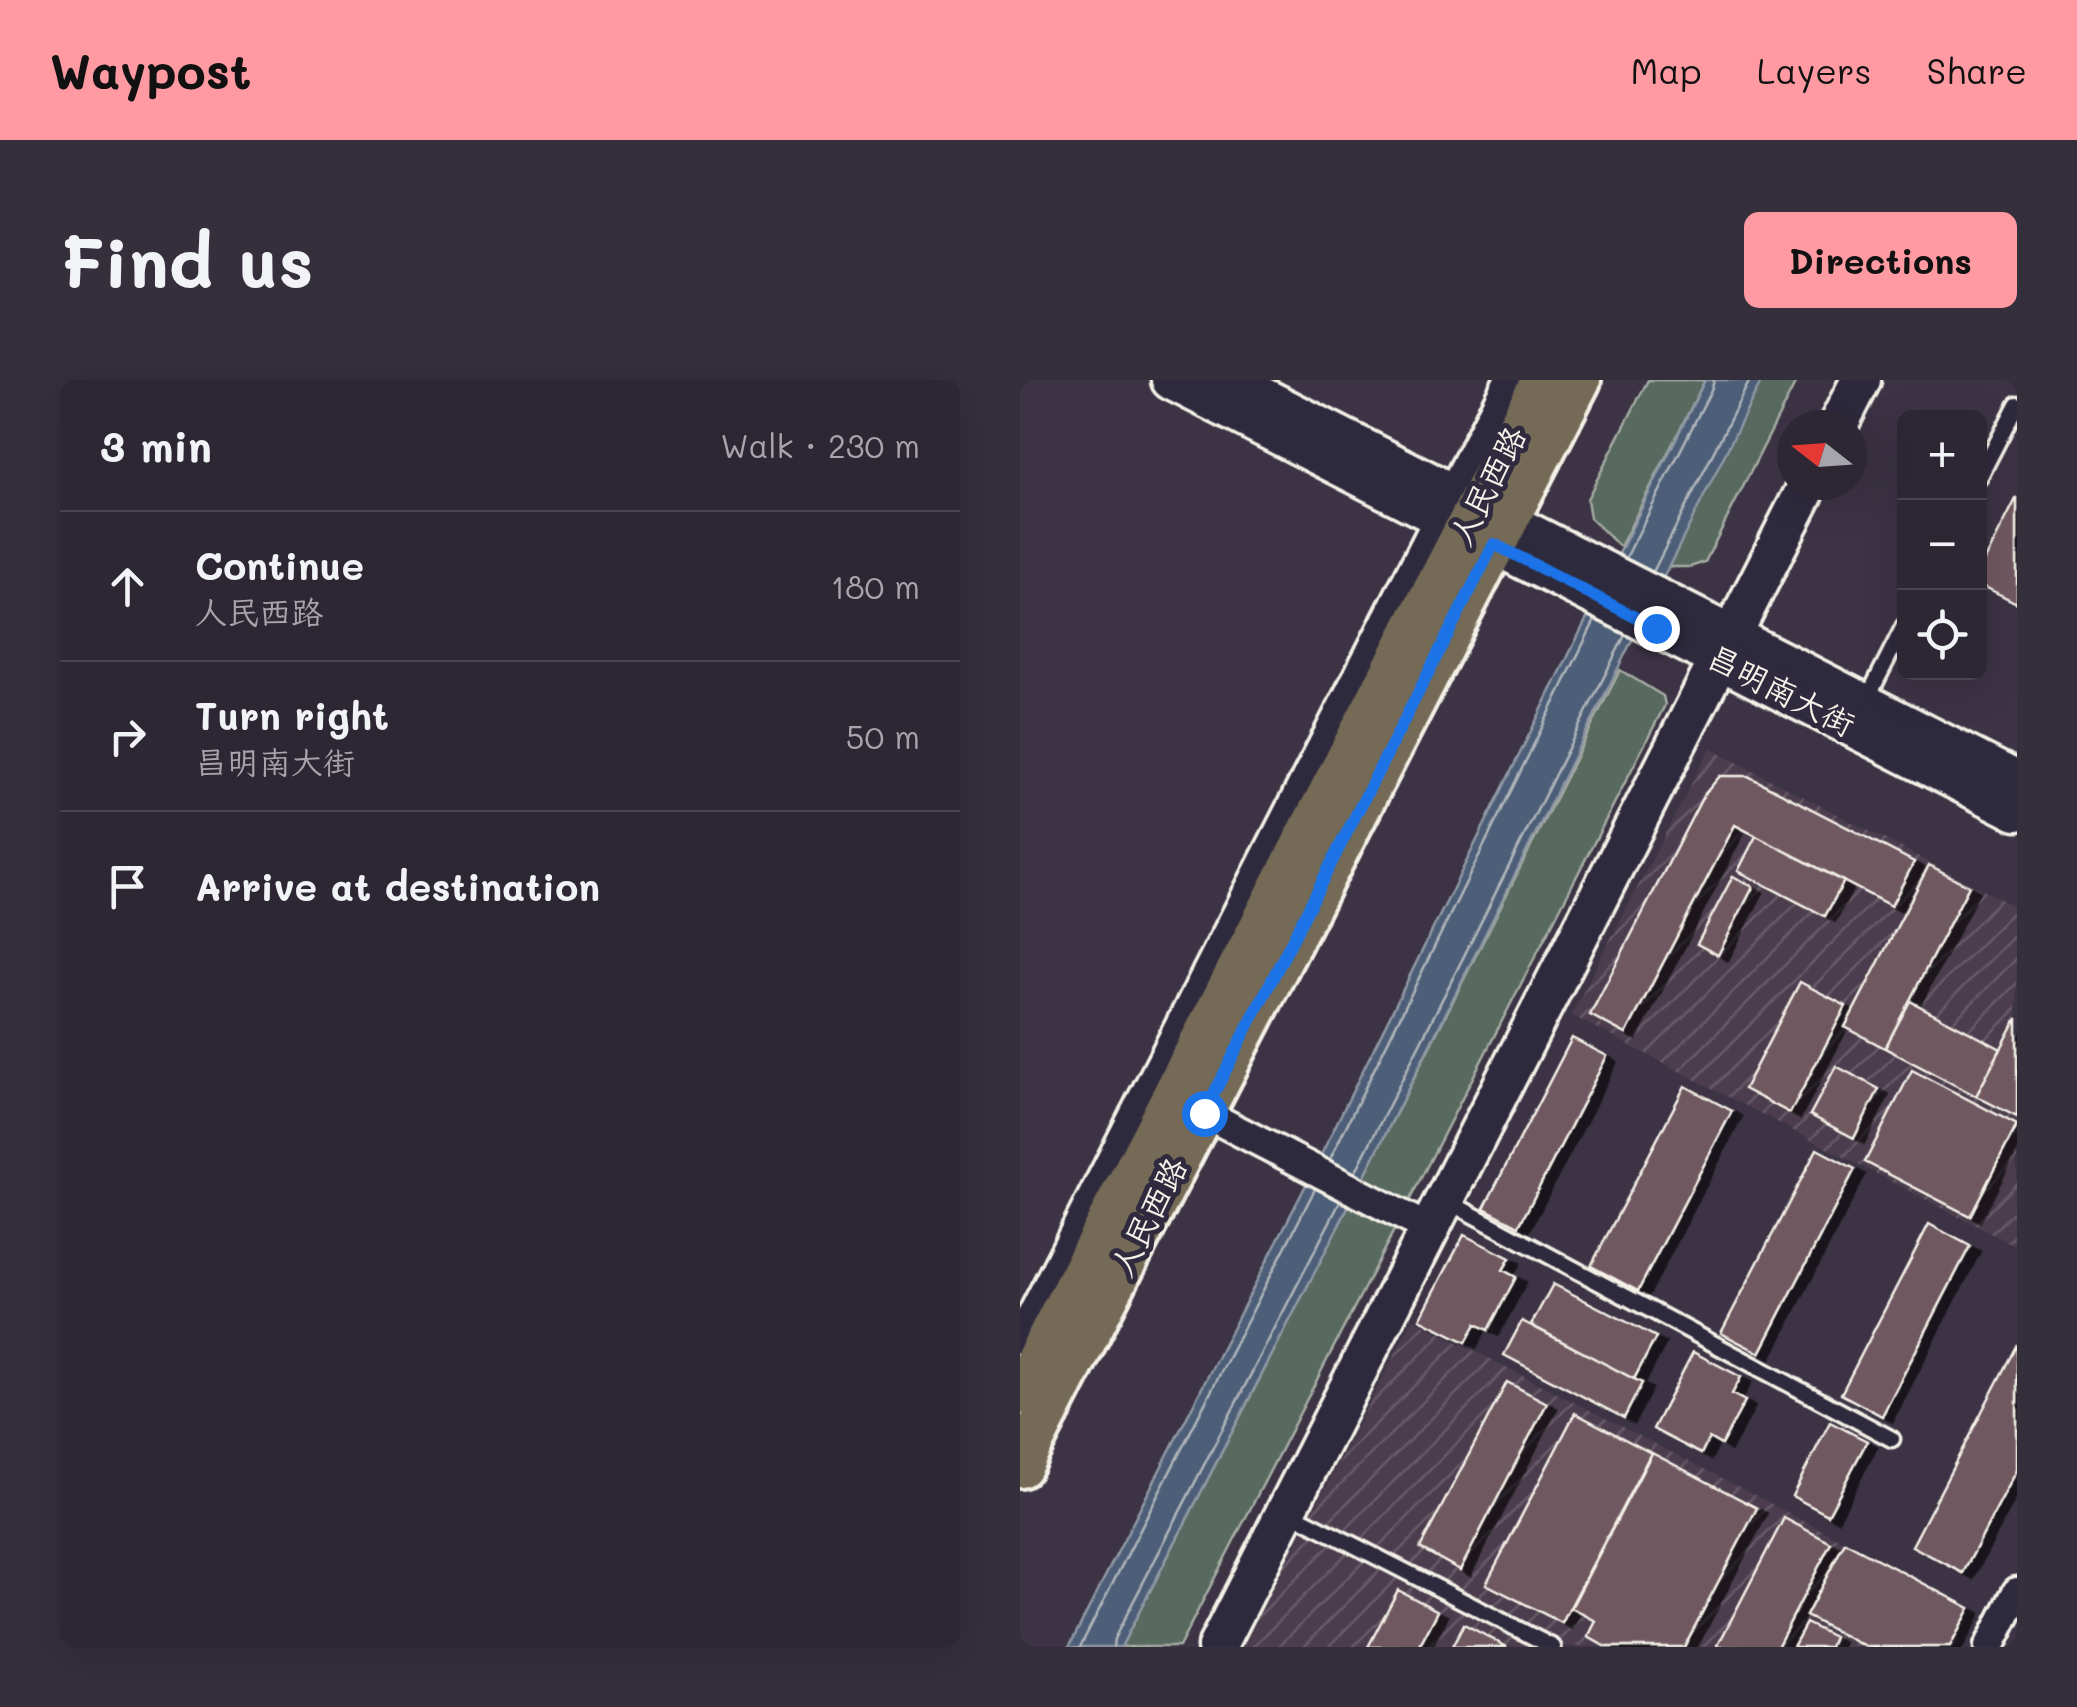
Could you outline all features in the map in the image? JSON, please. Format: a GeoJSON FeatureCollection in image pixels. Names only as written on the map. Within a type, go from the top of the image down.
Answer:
{"type":"FeatureCollection","features":[{"type":"Feature","properties":{"kind":"main road","name":"昌明南大街"},"geometry":{"type":"LineString","coordinates":[[1171,380],[1472,518]]}},
{"type":"Feature","properties":{"kind":"main road","name":"昌明南大街"},"geometry":{"type":"LineString","coordinates":[[1229,380],[1472,518],[1725,648],[2017,811]]}},
{"type":"Feature","properties":{"kind":"main road","name":"人民西路"},"geometry":{"type":"LineString","coordinates":[[1025,1358],[1543,380]]}},
{"type":"Feature","properties":{"kind":"main road","name":"人民西路"},"geometry":{"type":"LineString","coordinates":[[1020,1466],[1204,1113],[1472,518],[1579,380]]}},
{"type":"Feature","properties":{"kind":"main road"},"geometry":{"type":"LineString","coordinates":[[1846,410],[1861,380]]}},
{"type":"Feature","properties":{"kind":"main road"},"geometry":{"type":"LineString","coordinates":[[1217,1647],[1800,500]]}},
{"type":"Feature","properties":{"kind":"main road","name":"昌明南大街"},"geometry":{"type":"LineString","coordinates":[[1725,648],[1865,704],[2017,781]]}},
{"type":"Feature","properties":{"kind":"street"},"geometry":{"type":"LineString","coordinates":[[1472,518],[1508,380]]}},
{"type":"Feature","properties":{"kind":"street"},"geometry":{"type":"LineString","coordinates":[[1204,1113],[1365,1198],[1437,1214]]}},
{"type":"Feature","properties":{"kind":"street"},"geometry":{"type":"LineString","coordinates":[[1990,1647],[2017,1592]]}},
{"type":"Feature","properties":{"kind":"lane"},"geometry":{"type":"LineString","coordinates":[[1987,464],[2017,404]]}},
{"type":"Feature","properties":{"kind":"lane"},"geometry":{"type":"LineString","coordinates":[[1865,704],[1897,640]]}},
{"type":"Feature","properties":{"kind":"lane"},"geometry":{"type":"LineString","coordinates":[[1437,1214],[1892,1439]]}},
{"type":"Feature","properties":{"kind":"lane"},"geometry":{"type":"LineString","coordinates":[[1286,1510],[1553,1647]]}},
{"type":"Feature","properties":{"kind":"shaded area"},"geometry":{"type":"Polygon","coordinates":[[[1710,748],[2017,908],[2017,1247],[1571,1015],[1710,748]]]}},
{"type":"Feature","properties":{"kind":"shaded area"},"geometry":{"type":"Polygon","coordinates":[[[1413,1319],[1975,1609],[1955,1647],[1242,1647],[1413,1319]]]}},
{"type":"Feature","properties":{"kind":"green space"},"geometry":{"type":"Polygon","coordinates":[[[1648,380],[1705,380],[1620,547],[1590,518],[1587,499],[1648,380]]]}},
{"type":"Feature","properties":{"kind":"green space"},"geometry":{"type":"Polygon","coordinates":[[[1762,380],[1797,380],[1782,410],[1777,410],[1777,420],[1705,562],[1690,567],[1666,567],[1762,380]]]}},
{"type":"Feature","properties":{"kind":"green space"},"geometry":{"type":"Polygon","coordinates":[[[1620,670],[1663,696],[1665,705],[1179,1647],[1121,1647],[1370,1165],[1620,670]]]}},
{"type":"Feature","properties":{"kind":"water"},"geometry":{"type":"Polygon","coordinates":[[[1705,380],[1762,380],[1370,1165],[1121,1647],[1069,1647],[1312,1173],[1705,380]]]}},
{"type":"Feature","properties":{"kind":"building"},"geometry":{"type":"Polygon","coordinates":[[[2017,497],[2017,603],[1987,588],[1987,556],[2017,497]]]}},
{"type":"Feature","properties":{"kind":"building"},"geometry":{"type":"Polygon","coordinates":[[[1720,776],[1748,776],[1914,862],[1891,906],[1735,825],[1626,1034],[1590,1015],[1703,796],[1720,776]]]}},
{"type":"Feature","properties":{"kind":"building"},"geometry":{"type":"Polygon","coordinates":[[[1756,836],[1844,881],[1825,916],[1738,871],[1756,836]]]}},
{"type":"Feature","properties":{"kind":"building"},"geometry":{"type":"Polygon","coordinates":[[[1929,865],[1969,886],[1885,1048],[1845,1027],[1929,865]]]}},
{"type":"Feature","properties":{"kind":"building"},"geometry":{"type":"Polygon","coordinates":[[[1733,876],[1753,887],[1718,955],[1697,944],[1733,876]]]}},
{"type":"Feature","properties":{"kind":"building"},"geometry":{"type":"Polygon","coordinates":[[[1800,982],[1846,1006],[1790,1113],[1744,1089],[1800,982]]]}},
{"type":"Feature","properties":{"kind":"building"},"geometry":{"type":"Polygon","coordinates":[[[1910,1001],[2001,1049],[1976,1096],[1885,1048],[1910,1001]]]}},
{"type":"Feature","properties":{"kind":"building"},"geometry":{"type":"Polygon","coordinates":[[[2017,1018],[2017,1117],[1976,1096],[2017,1018]]]}},
{"type":"Feature","properties":{"kind":"building"},"geometry":{"type":"Polygon","coordinates":[[[1572,1038],[1607,1056],[1519,1226],[1484,1208],[1572,1038]]]}},
{"type":"Feature","properties":{"kind":"building"},"geometry":{"type":"Polygon","coordinates":[[[1836,1066],[1879,1089],[1854,1138],[1810,1115],[1836,1066]]]}},
{"type":"Feature","properties":{"kind":"building"},"geometry":{"type":"Polygon","coordinates":[[[1912,1070],[2017,1125],[1970,1216],[1865,1162],[1912,1070]]]}},
{"type":"Feature","properties":{"kind":"building"},"geometry":{"type":"Polygon","coordinates":[[[1685,1086],[1732,1111],[1638,1291],[1591,1266],[1685,1086]]]}},
{"type":"Feature","properties":{"kind":"building"},"geometry":{"type":"Polygon","coordinates":[[[1817,1149],[1855,1169],[1760,1353],[1721,1333],[1817,1149]]]}},
{"type":"Feature","properties":{"kind":"building"},"geometry":{"type":"Polygon","coordinates":[[[1929,1224],[1970,1246],[1882,1416],[1841,1394],[1929,1224]]]}},
{"type":"Feature","properties":{"kind":"building"},"geometry":{"type":"Polygon","coordinates":[[[1464,1235],[1510,1258],[1503,1270],[1516,1277],[1488,1330],[1476,1324],[1466,1342],[1420,1319],[1464,1235]]]}},
{"type":"Feature","properties":{"kind":"building"},"geometry":{"type":"Polygon","coordinates":[[[1553,1284],[1656,1337],[1634,1379],[1531,1325],[1553,1284]]]}},
{"type":"Feature","properties":{"kind":"building"},"geometry":{"type":"Polygon","coordinates":[[[1522,1321],[1642,1383],[1624,1418],[1504,1355],[1522,1321]]]}},
{"type":"Feature","properties":{"kind":"building"},"geometry":{"type":"Polygon","coordinates":[[[2017,1344],[2017,1470],[1963,1573],[1912,1546],[2017,1344]]]}},
{"type":"Feature","properties":{"kind":"building"},"geometry":{"type":"Polygon","coordinates":[[[1693,1352],[1741,1377],[1732,1394],[1745,1401],[1721,1445],[1709,1438],[1701,1454],[1653,1429],[1693,1352]]]}},
{"type":"Feature","properties":{"kind":"building"},"geometry":{"type":"Polygon","coordinates":[[[1507,1382],[1547,1403],[1460,1570],[1420,1548],[1507,1382]]]}},
{"type":"Feature","properties":{"kind":"building"},"geometry":{"type":"Polygon","coordinates":[[[1575,1413],[1651,1453],[1562,1623],[1486,1584],[1575,1413]]]}},
{"type":"Feature","properties":{"kind":"building"},"geometry":{"type":"Polygon","coordinates":[[[1830,1422],[1867,1441],[1828,1515],[1792,1496],[1830,1422]]]}},
{"type":"Feature","properties":{"kind":"building"},"geometry":{"type":"Polygon","coordinates":[[[1652,1453],[1757,1508],[1684,1647],[1606,1647],[1588,1637],[1596,1621],[1571,1608],[1652,1453]]]}},
{"type":"Feature","properties":{"kind":"building"},"geometry":{"type":"Polygon","coordinates":[[[1784,1518],[1831,1543],[1777,1647],[1717,1647],[1784,1518]]]}},
{"type":"Feature","properties":{"kind":"building"},"geometry":{"type":"Polygon","coordinates":[[[1845,1542],[1970,1608],[1950,1647],[1866,1647],[1806,1616],[1845,1542]]]}},
{"type":"Feature","properties":{"kind":"building"},"geometry":{"type":"Polygon","coordinates":[[[1398,1590],[1438,1611],[1419,1647],[1368,1647],[1398,1590]]]}},
{"type":"Feature","properties":{"kind":"building"},"geometry":{"type":"Polygon","coordinates":[[[1806,1623],[1834,1637],[1830,1647],[1793,1647],[1806,1623]]]}},
{"type":"Feature","properties":{"kind":"building"},"geometry":{"type":"Polygon","coordinates":[[[1464,1624],[1507,1647],[1452,1647],[1464,1624]]]}},
{"type":"Feature","properties":{"kind":"route"},"geometry":{"type":"LineString","coordinates":[[1204,1113],[1494,544],[1656,628]]}}]}
